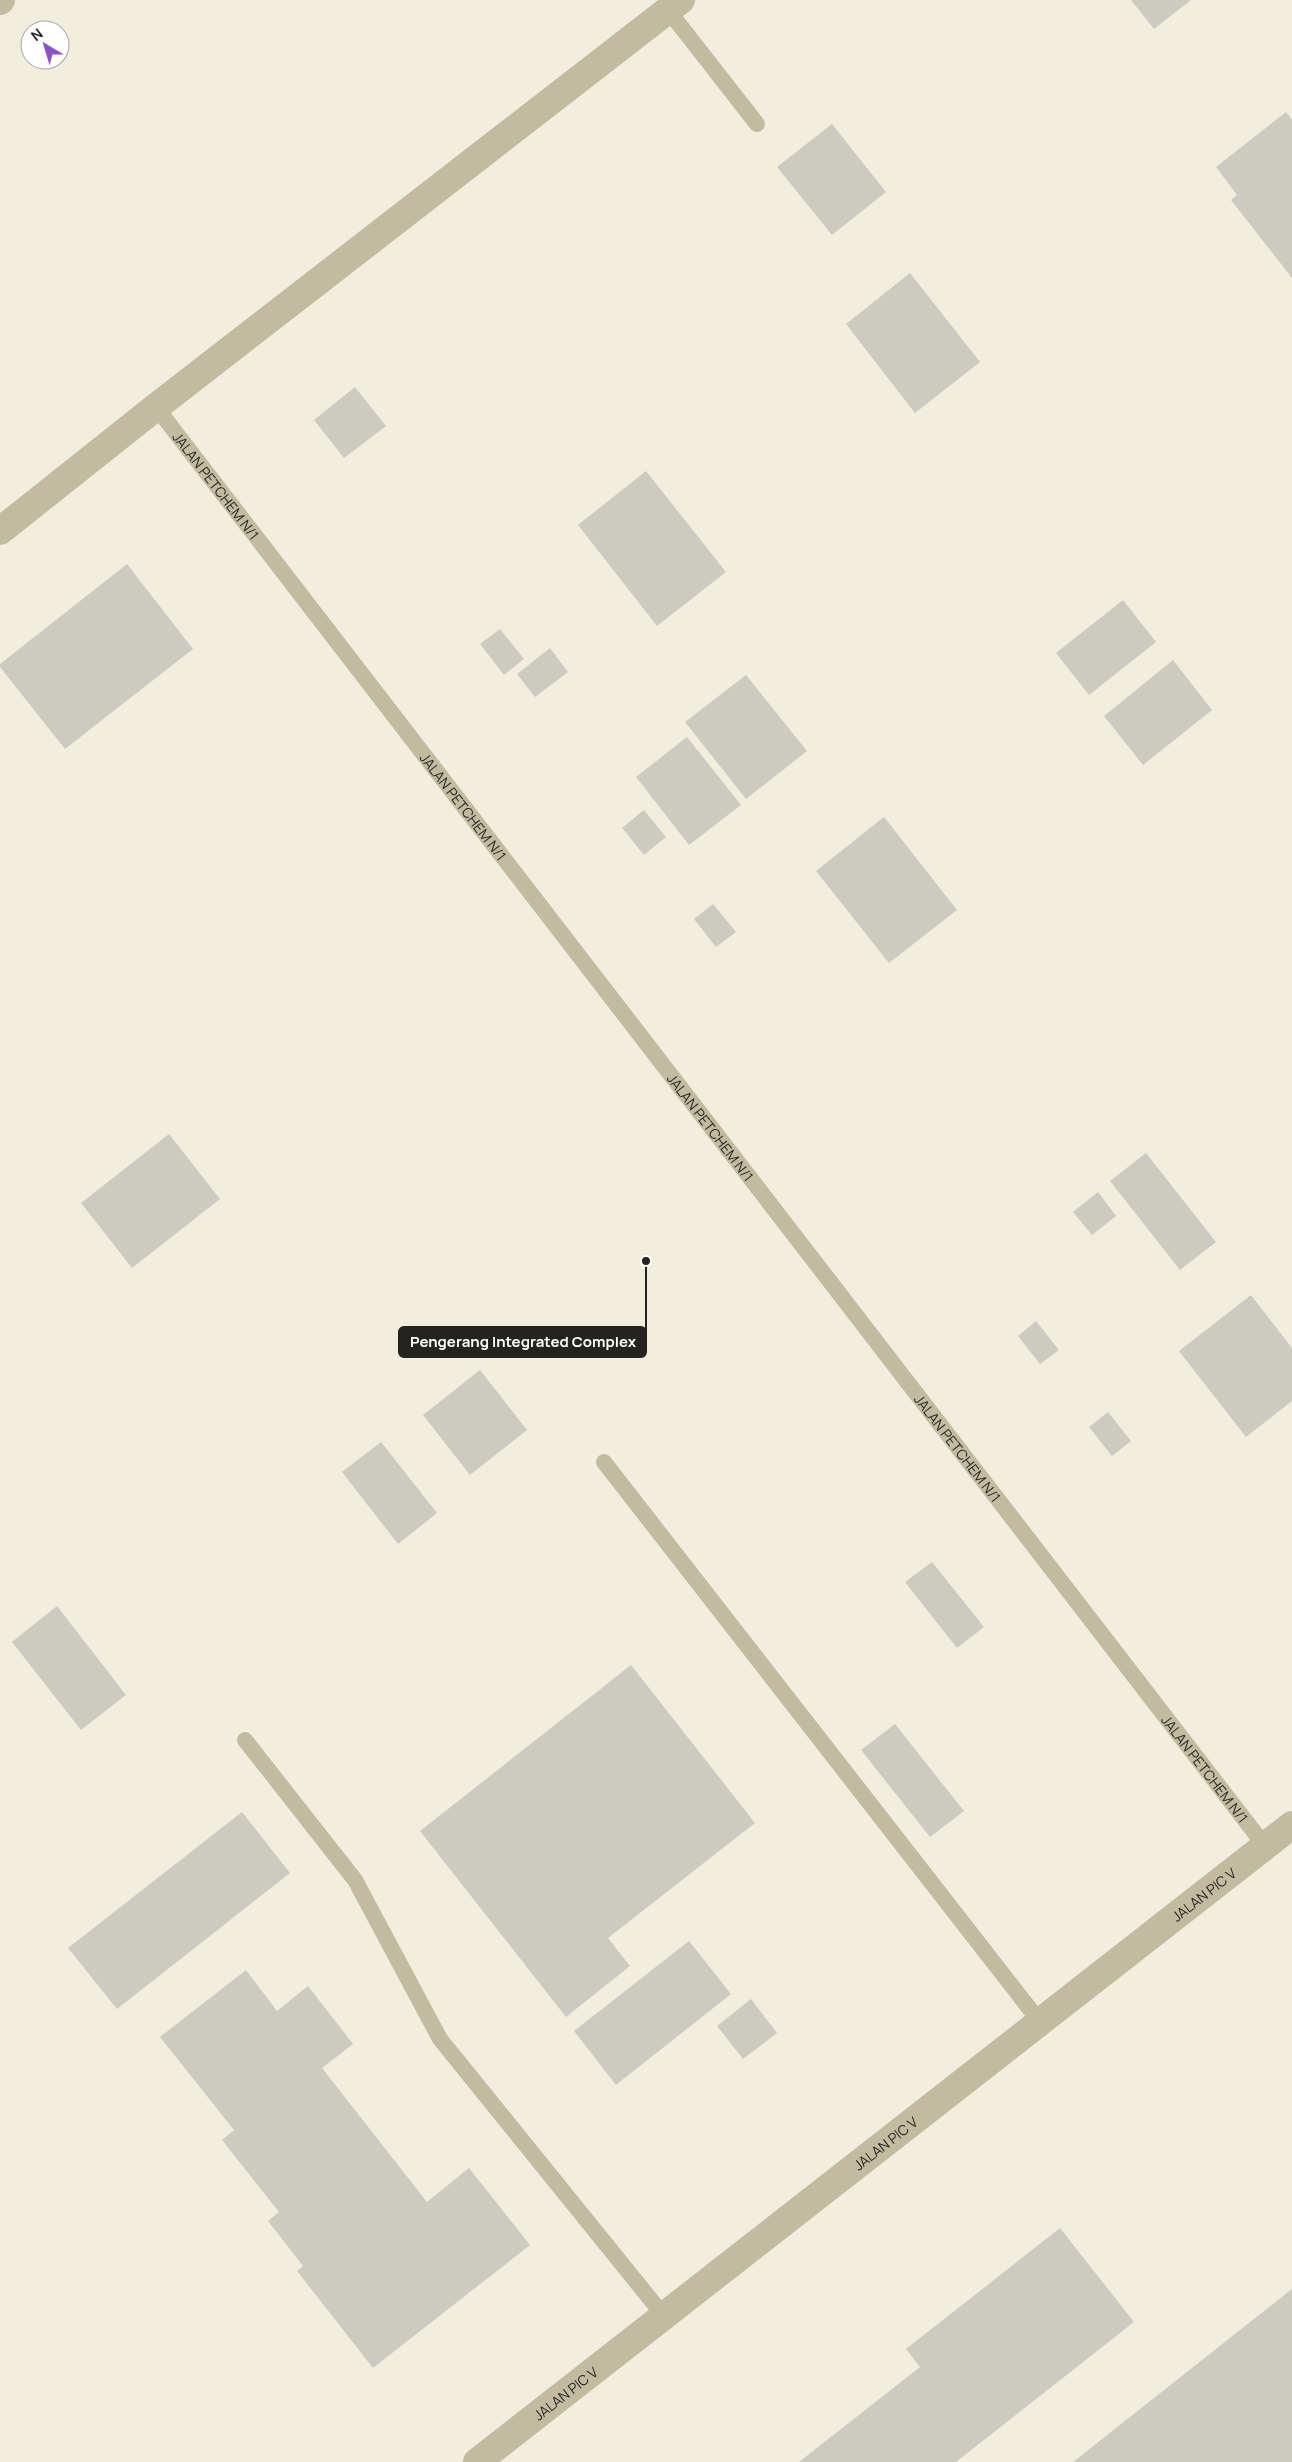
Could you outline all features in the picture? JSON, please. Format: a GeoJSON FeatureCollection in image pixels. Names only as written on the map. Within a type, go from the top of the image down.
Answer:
{"type":"FeatureCollection","features":[{"type":"Feature","properties":{"kind":"street"},"geometry":{"type":"LineString","coordinates":[[0,531],[156,407],[674,5]]}},
{"type":"Feature","properties":{"kind":"street","name":"JALAN PIC V"},"geometry":{"type":"LineString","coordinates":[[477,2462],[1292,1825]]}},
{"type":"Feature","properties":{"kind":"lane"},"geometry":{"type":"LineString","coordinates":[[674,5],[757,124]]}},
{"type":"Feature","properties":{"kind":"lane","name":"JALAN PETCHEM N/1"},"geometry":{"type":"LineString","coordinates":[[156,407],[1265,1846]]}},
{"type":"Feature","properties":{"kind":"lane"},"geometry":{"type":"LineString","coordinates":[[604,1462],[1040,2022]]}},
{"type":"Feature","properties":{"kind":"lane"},"geometry":{"type":"LineString","coordinates":[[246,1740],[355,1880],[440,2038],[664,2316]]}},
{"type":"Feature","properties":{"kind":"shaded area"},"geometry":{"type":"Polygon","coordinates":[[[0,0],[1292,0],[1292,2462],[0,2462],[0,0]]]}},
{"type":"Feature","properties":{"kind":"building"},"geometry":{"type":"Polygon","coordinates":[[[1131,0],[1191,0],[1154,29],[1131,0]]]}},
{"type":"Feature","properties":{"kind":"building"},"geometry":{"type":"Polygon","coordinates":[[[1286,112],[1292,120],[1292,278],[1231,200],[1237,195],[1216,167],[1286,112]]]}},
{"type":"Feature","properties":{"kind":"building"},"geometry":{"type":"Polygon","coordinates":[[[832,124],[886,192],[832,235],[777,167],[832,124]]]}},
{"type":"Feature","properties":{"kind":"building"},"geometry":{"type":"Polygon","coordinates":[[[910,273],[980,362],[915,413],[846,324],[910,273]]]}},
{"type":"Feature","properties":{"kind":"building"},"geometry":{"type":"Polygon","coordinates":[[[355,387],[386,426],[344,458],[314,420],[355,387]]]}},
{"type":"Feature","properties":{"kind":"building"},"geometry":{"type":"Polygon","coordinates":[[[646,471],[726,572],[657,626],[578,525],[646,471]]]}},
{"type":"Feature","properties":{"kind":"building"},"geometry":{"type":"Polygon","coordinates":[[[127,564],[193,649],[65,749],[0,667],[0,664],[127,564]]]}},
{"type":"Feature","properties":{"kind":"building"},"geometry":{"type":"Polygon","coordinates":[[[1123,600],[1156,642],[1089,695],[1056,653],[1123,600]]]}},
{"type":"Feature","properties":{"kind":"building"},"geometry":{"type":"Polygon","coordinates":[[[500,629],[524,659],[504,675],[480,644],[500,629]]]}},
{"type":"Feature","properties":{"kind":"building"},"geometry":{"type":"Polygon","coordinates":[[[550,648],[568,672],[535,697],[517,674],[550,648]]]}},
{"type":"Feature","properties":{"kind":"building"},"geometry":{"type":"Polygon","coordinates":[[[1173,660],[1212,710],[1143,765],[1104,716],[1173,660]]]}},
{"type":"Feature","properties":{"kind":"building"},"geometry":{"type":"Polygon","coordinates":[[[746,675],[807,751],[746,799],[685,722],[746,675]]]}},
{"type":"Feature","properties":{"kind":"building"},"geometry":{"type":"Polygon","coordinates":[[[687,737],[741,805],[689,845],[636,777],[687,737]]]}},
{"type":"Feature","properties":{"kind":"building"},"geometry":{"type":"Polygon","coordinates":[[[644,810],[666,837],[644,855],[622,828],[644,810]]]}},
{"type":"Feature","properties":{"kind":"building"},"geometry":{"type":"Polygon","coordinates":[[[884,817],[957,910],[889,963],[816,871],[884,817]]]}},
{"type":"Feature","properties":{"kind":"building"},"geometry":{"type":"Polygon","coordinates":[[[713,904],[736,932],[716,947],[694,919],[713,904]]]}},
{"type":"Feature","properties":{"kind":"building"},"geometry":{"type":"Polygon","coordinates":[[[169,1134],[220,1199],[132,1268],[81,1203],[169,1134]]]}},
{"type":"Feature","properties":{"kind":"building"},"geometry":{"type":"Polygon","coordinates":[[[1146,1153],[1216,1242],[1180,1270],[1110,1181],[1146,1153]]]}},
{"type":"Feature","properties":{"kind":"building"},"geometry":{"type":"Polygon","coordinates":[[[1098,1192],[1116,1216],[1092,1235],[1073,1212],[1098,1192]]]}},
{"type":"Feature","properties":{"kind":"building"},"geometry":{"type":"Polygon","coordinates":[[[1251,1295],[1292,1348],[1292,1401],[1246,1437],[1179,1351],[1251,1295]]]}},
{"type":"Feature","properties":{"kind":"building"},"geometry":{"type":"Polygon","coordinates":[[[1036,1321],[1059,1350],[1040,1364],[1018,1336],[1036,1321]]]}},
{"type":"Feature","properties":{"kind":"building"},"geometry":{"type":"Polygon","coordinates":[[[480,1370],[527,1430],[470,1475],[423,1415],[480,1370]]]}},
{"type":"Feature","properties":{"kind":"building"},"geometry":{"type":"Polygon","coordinates":[[[1108,1412],[1131,1441],[1112,1456],[1089,1427],[1108,1412]]]}},
{"type":"Feature","properties":{"kind":"building"},"geometry":{"type":"Polygon","coordinates":[[[381,1442],[437,1513],[398,1544],[342,1472],[381,1442]]]}},
{"type":"Feature","properties":{"kind":"building"},"geometry":{"type":"Polygon","coordinates":[[[932,1562],[984,1627],[957,1648],[905,1582],[932,1562]]]}},
{"type":"Feature","properties":{"kind":"building"},"geometry":{"type":"Polygon","coordinates":[[[57,1606],[126,1695],[81,1730],[12,1642],[57,1606]]]}},
{"type":"Feature","properties":{"kind":"building"},"geometry":{"type":"Polygon","coordinates":[[[631,1665],[755,1823],[608,1938],[630,1966],[566,2017],[420,1831],[631,1665]]]}},
{"type":"Feature","properties":{"kind":"building"},"geometry":{"type":"Polygon","coordinates":[[[895,1724],[964,1811],[930,1837],[861,1750],[895,1724]]]}},
{"type":"Feature","properties":{"kind":"building"},"geometry":{"type":"Polygon","coordinates":[[[242,1812],[290,1873],[117,2009],[68,1948],[242,1812]]]}},
{"type":"Feature","properties":{"kind":"building"},"geometry":{"type":"Polygon","coordinates":[[[689,1941],[731,1994],[616,2085],[574,2031],[689,1941]]]}},
{"type":"Feature","properties":{"kind":"building"},"geometry":{"type":"Polygon","coordinates":[[[246,1970],[277,2011],[308,1986],[353,2044],[322,2068],[427,2202],[469,2168],[530,2245],[373,2368],[297,2271],[303,2266],[268,2221],[279,2212],[222,2140],[234,2130],[160,2037],[246,1970]]]}},
{"type":"Feature","properties":{"kind":"building"},"geometry":{"type":"Polygon","coordinates":[[[751,1999],[777,2033],[743,2059],[717,2026],[751,1999]]]}},
{"type":"Feature","properties":{"kind":"building"},"geometry":{"type":"Polygon","coordinates":[[[1060,2228],[1134,2322],[956,2462],[799,2462],[920,2367],[906,2349],[1060,2228]]]}},
{"type":"Feature","properties":{"kind":"building"},"geometry":{"type":"Polygon","coordinates":[[[1292,2289],[1292,2462],[1073,2462],[1292,2289]]]}},
{"type":"Feature","properties":{"kind":"place","name":"Pengerang Integrated Complex"},"geometry":{"type":"Point","coordinates":[646,1261]}}]}
